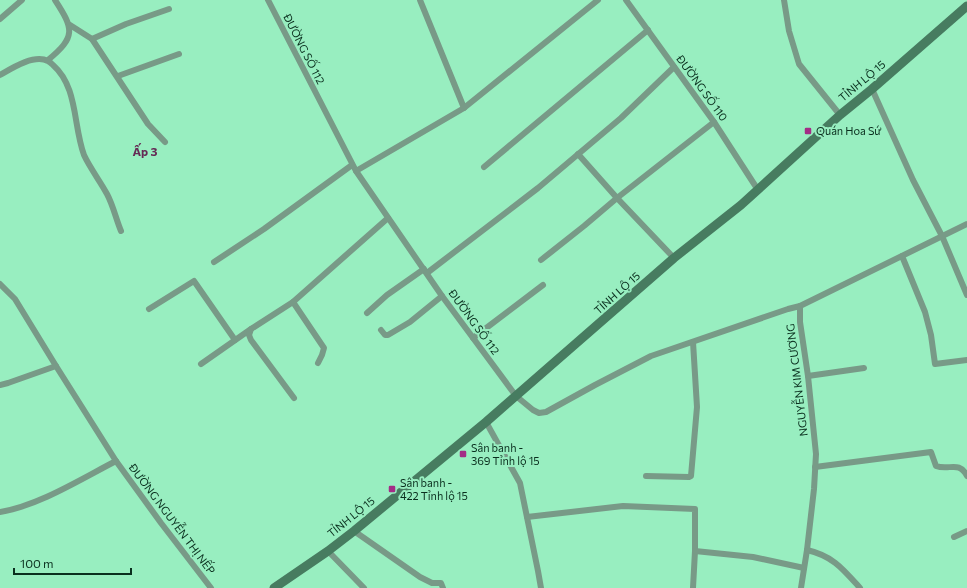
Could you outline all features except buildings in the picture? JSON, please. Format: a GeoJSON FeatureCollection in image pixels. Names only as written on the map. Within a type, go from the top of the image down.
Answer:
{"type":"FeatureCollection","features":[{"type":"Feature","properties":{"kind":"main road","name":"TỈNH LỘ 15"},"geometry":{"type":"LineString","coordinates":[[274,588],[328,551],[354,531],[486,422],[674,258],[741,205],[840,115],[967,6]]}},
{"type":"Feature","properties":{"kind":"street"},"geometry":{"type":"LineString","coordinates":[[0,19],[22,0]]}},
{"type":"Feature","properties":{"kind":"street"},"geometry":{"type":"LineString","coordinates":[[0,75],[20,63],[36,60],[48,60],[67,42],[70,26],[66,16],[56,0]]}},
{"type":"Feature","properties":{"kind":"street","name":"ĐƯỜNG SỐ 112"},"geometry":{"type":"LineString","coordinates":[[268,0],[352,165],[442,296],[473,338],[516,396],[533,410],[539,413],[546,412],[651,356],[800,306]]}},
{"type":"Feature","properties":{"kind":"street"},"geometry":{"type":"LineString","coordinates":[[420,0],[464,108]]}},
{"type":"Feature","properties":{"kind":"street"},"geometry":{"type":"LineString","coordinates":[[356,171],[464,108],[598,0]]}},
{"type":"Feature","properties":{"kind":"street","name":"ĐƯỜNG SỐ 110"},"geometry":{"type":"LineString","coordinates":[[626,0],[714,122],[758,190]]}},
{"type":"Feature","properties":{"kind":"street"},"geometry":{"type":"LineString","coordinates":[[784,0],[789,31],[799,64],[840,115]]}},
{"type":"Feature","properties":{"kind":"street"},"geometry":{"type":"LineString","coordinates":[[92,39],[126,24],[169,9]]}},
{"type":"Feature","properties":{"kind":"street"},"geometry":{"type":"LineString","coordinates":[[70,26],[92,39],[118,76],[148,124],[165,142]]}},
{"type":"Feature","properties":{"kind":"street"},"geometry":{"type":"LineString","coordinates":[[484,167],[648,30]]}},
{"type":"Feature","properties":{"kind":"street"},"geometry":{"type":"LineString","coordinates":[[118,76],[179,54]]}},
{"type":"Feature","properties":{"kind":"street"},"geometry":{"type":"LineString","coordinates":[[48,60],[61,72],[72,100],[79,138],[85,156],[108,196],[121,231]]}},
{"type":"Feature","properties":{"kind":"street"},"geometry":{"type":"LineString","coordinates":[[368,313],[387,295],[426,271],[538,188],[621,118],[674,67]]}},
{"type":"Feature","properties":{"kind":"street"},"geometry":{"type":"LineString","coordinates":[[872,89],[913,180],[942,236],[967,295]]}},
{"type":"Feature","properties":{"kind":"street"},"geometry":{"type":"LineString","coordinates":[[541,260],[714,122]]}},
{"type":"Feature","properties":{"kind":"street"},"geometry":{"type":"LineString","coordinates":[[578,154],[674,258]]}},
{"type":"Feature","properties":{"kind":"street"},"geometry":{"type":"LineString","coordinates":[[214,262],[264,229],[352,165]]}},
{"type":"Feature","properties":{"kind":"street"},"geometry":{"type":"LineString","coordinates":[[201,364],[293,302],[388,218]]}},
{"type":"Feature","properties":{"kind":"street"},"geometry":{"type":"LineString","coordinates":[[800,306],[967,224]]}},
{"type":"Feature","properties":{"kind":"street"},"geometry":{"type":"LineString","coordinates":[[902,256],[925,312],[935,364],[967,360]]}},
{"type":"Feature","properties":{"kind":"street"},"geometry":{"type":"LineString","coordinates":[[149,309],[194,282],[235,340]]}},
{"type":"Feature","properties":{"kind":"street","name":"ĐƯỜNG NGUYỄN THỊ NẾP"},"geometry":{"type":"LineString","coordinates":[[0,284],[15,299],[116,461],[160,523],[211,588]]}},
{"type":"Feature","properties":{"kind":"street"},"geometry":{"type":"LineString","coordinates":[[473,338],[543,285]]}},
{"type":"Feature","properties":{"kind":"street"},"geometry":{"type":"LineString","coordinates":[[381,330],[385,336],[388,335],[410,322],[442,296]]}},
{"type":"Feature","properties":{"kind":"street"},"geometry":{"type":"LineString","coordinates":[[293,302],[324,348],[318,363]]}},
{"type":"Feature","properties":{"kind":"street","name":"NGUYỄN KIM CƯƠNG"},"geometry":{"type":"LineString","coordinates":[[800,306],[800,322],[808,376],[816,454],[814,489],[801,588]]}},
{"type":"Feature","properties":{"kind":"street"},"geometry":{"type":"LineString","coordinates":[[251,330],[249,335],[251,340],[294,398]]}},
{"type":"Feature","properties":{"kind":"street"},"geometry":{"type":"LineString","coordinates":[[646,476],[691,476],[698,407],[693,342]]}},
{"type":"Feature","properties":{"kind":"street"},"geometry":{"type":"LineString","coordinates":[[0,385],[56,366]]}},
{"type":"Feature","properties":{"kind":"street"},"geometry":{"type":"LineString","coordinates":[[808,376],[864,368]]}},
{"type":"Feature","properties":{"kind":"street"},"geometry":{"type":"LineString","coordinates":[[486,422],[520,483],[541,588]]}},
{"type":"Feature","properties":{"kind":"street"},"geometry":{"type":"LineString","coordinates":[[815,467],[931,452],[936,466],[959,467],[963,469],[967,476]]}},
{"type":"Feature","properties":{"kind":"street"},"geometry":{"type":"LineString","coordinates":[[0,512],[15,509],[41,499],[116,461]]}},
{"type":"Feature","properties":{"kind":"street"},"geometry":{"type":"LineString","coordinates":[[527,517],[623,506],[695,509],[693,588]]}},
{"type":"Feature","properties":{"kind":"street"},"geometry":{"type":"LineString","coordinates":[[354,531],[420,577],[432,583],[441,583],[443,588]]}},
{"type":"Feature","properties":{"kind":"street"},"geometry":{"type":"LineString","coordinates":[[954,538],[967,531]]}},
{"type":"Feature","properties":{"kind":"street"},"geometry":{"type":"LineString","coordinates":[[807,550],[821,553],[835,562],[860,588]]}},
{"type":"Feature","properties":{"kind":"street"},"geometry":{"type":"LineString","coordinates":[[328,551],[364,588]]}},
{"type":"Feature","properties":{"kind":"street"},"geometry":{"type":"LineString","coordinates":[[695,551],[753,557],[804,568]]}},
{"type":"Feature","properties":{"kind":"place","name":"Quán Hoa Sứ"},"geometry":{"type":"Point","coordinates":[808,131]}},
{"type":"Feature","properties":{"kind":"place","name":"Sân banh - 369 Tỉnh lộ 15"},"geometry":{"type":"Point","coordinates":[463,454]}},
{"type":"Feature","properties":{"kind":"place","name":"Sân banh - 422 Tỉnh lộ 15"},"geometry":{"type":"Point","coordinates":[392,489]}},
{"type":"Feature","properties":{"kind":"district","name":"Ấp 3"},"geometry":{"type":"Point","coordinates":[145,152]}}]}
